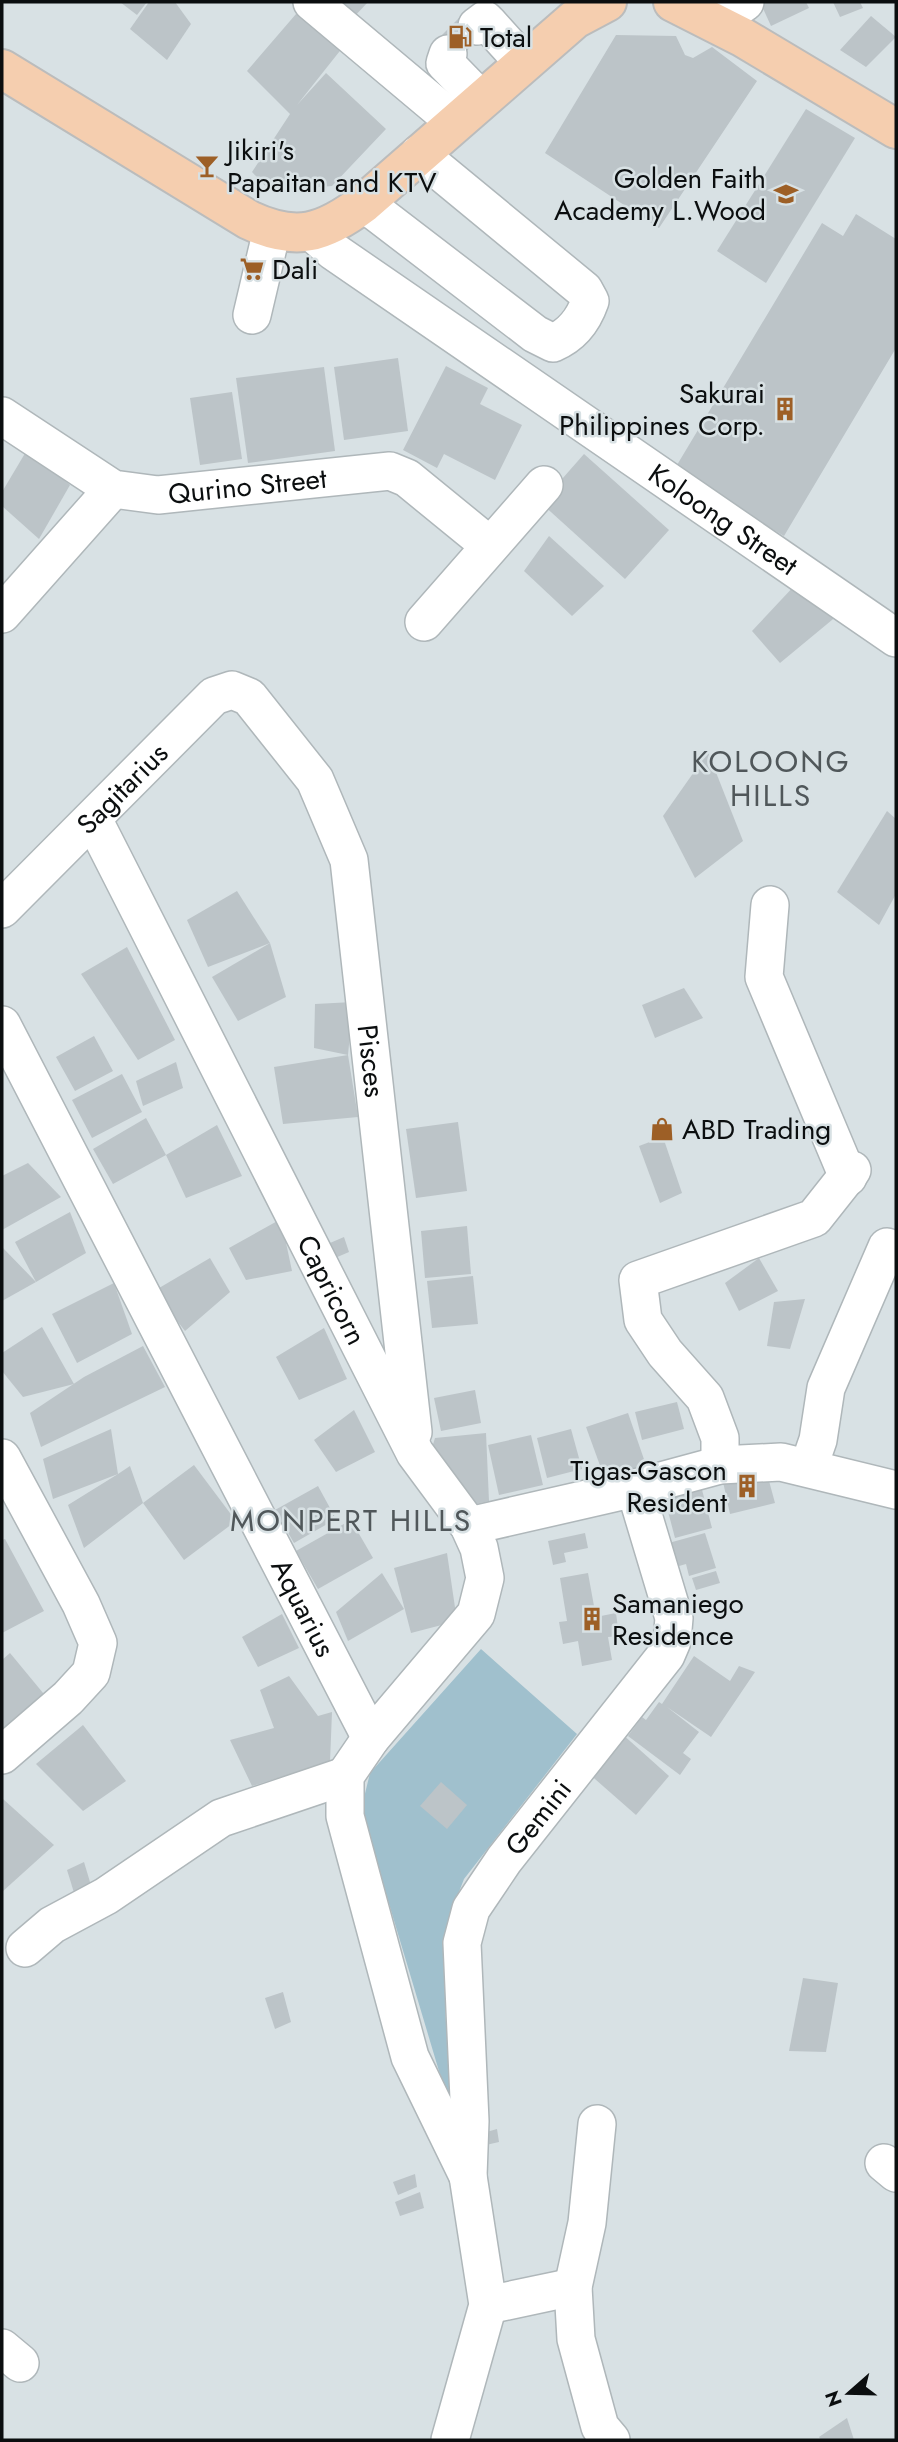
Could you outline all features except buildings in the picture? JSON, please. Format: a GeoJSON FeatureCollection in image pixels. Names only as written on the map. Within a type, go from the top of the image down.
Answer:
{"type":"FeatureCollection","features":[{"type":"Feature","properties":{"kind":"main road"},"geometry":{"type":"LineString","coordinates":[[673,2],[730,12],[896,129]]}},
{"type":"Feature","properties":{"kind":"main road"},"geometry":{"type":"LineString","coordinates":[[2,69],[249,219],[272,230],[312,232],[336,223],[364,204],[588,7]]}},
{"type":"Feature","properties":{"kind":"street"},"geometry":{"type":"LineString","coordinates":[[312,2],[468,111]]}},
{"type":"Feature","properties":{"kind":"street"},"geometry":{"type":"LineString","coordinates":[[477,26],[485,20],[524,63]]}},
{"type":"Feature","properties":{"kind":"street"},"geometry":{"type":"LineString","coordinates":[[448,54],[445,63],[468,111]]}},
{"type":"Feature","properties":{"kind":"street"},"geometry":{"type":"LineString","coordinates":[[364,204],[535,334],[553,343],[567,337],[585,314],[590,301],[584,290],[419,154]]}},
{"type":"Feature","properties":{"kind":"street"},"geometry":{"type":"LineString","coordinates":[[251,315],[272,230]]}},
{"type":"Feature","properties":{"kind":"street","name":"Koloong Street"},"geometry":{"type":"LineString","coordinates":[[312,232],[333,251],[567,414],[896,638]]}},
{"type":"Feature","properties":{"kind":"street","name":"Qurino Street"},"geometry":{"type":"LineString","coordinates":[[2,416],[113,489],[158,495],[390,471],[407,478],[489,545]]}},
{"type":"Feature","properties":{"kind":"street"},"geometry":{"type":"LineString","coordinates":[[424,622],[544,485]]}},
{"type":"Feature","properties":{"kind":"street"},"geometry":{"type":"LineString","coordinates":[[2,614],[113,489]]}},
{"type":"Feature","properties":{"kind":"street","name":"Sagitarius"},"geometry":{"type":"LineString","coordinates":[[2,909],[214,696],[232,690],[249,697]]}},
{"type":"Feature","properties":{"kind":"street","name":"Pisces"},"geometry":{"type":"LineString","coordinates":[[249,697],[315,780],[349,860],[415,1453]]}},
{"type":"Feature","properties":{"kind":"street","name":"Capricorn"},"geometry":{"type":"LineString","coordinates":[[93,819],[415,1453],[469,1525],[480,1548],[485,1578],[476,1614],[371,1738]]}},
{"type":"Feature","properties":{"kind":"street"},"geometry":{"type":"LineString","coordinates":[[720,1465],[720,1438],[705,1398],[665,1353],[643,1320],[638,1280],[814,1218],[850,1174],[764,977],[770,905]]}},
{"type":"Feature","properties":{"kind":"street","name":"Aquarius"},"geometry":{"type":"LineString","coordinates":[[2,1025],[371,1738]]}},
{"type":"Feature","properties":{"kind":"street"},"geometry":{"type":"LineString","coordinates":[[809,1466],[818,1440],[826,1388],[887,1247]]}},
{"type":"Feature","properties":{"kind":"street"},"geometry":{"type":"LineString","coordinates":[[2,1458],[14,1510],[81,1604],[98,1643],[90,1673],[68,1698],[2,1755]]}},
{"type":"Feature","properties":{"kind":"street"},"geometry":{"type":"LineString","coordinates":[[469,1525],[635,1488],[720,1465],[781,1462],[809,1466],[896,1490]]}},
{"type":"Feature","properties":{"kind":"street","name":"Gemini"},"geometry":{"type":"LineString","coordinates":[[468,2176],[470,2121],[463,1942],[471,1909],[504,1860],[666,1655],[672,1640],[674,1618],[635,1488]]}},
{"type":"Feature","properties":{"kind":"street"},"geometry":{"type":"LineString","coordinates":[[371,1738],[345,1776],[345,1816],[410,2057],[468,2176],[488,2305],[450,2440]]}},
{"type":"Feature","properties":{"kind":"street"},"geometry":{"type":"LineString","coordinates":[[25,1948],[52,1925],[106,1896],[221,1818],[345,1776]]}},
{"type":"Feature","properties":{"kind":"street"},"geometry":{"type":"LineString","coordinates":[[597,2124],[587,2223],[573,2287],[576,2339],[600,2427],[611,2440]]}},
{"type":"Feature","properties":{"kind":"street"},"geometry":{"type":"LineString","coordinates":[[488,2305],[573,2287]]}},
{"type":"Feature","properties":{"kind":"shaded area"},"geometry":{"type":"Polygon","coordinates":[[[481,1649],[577,1734],[464,1879],[454,1907],[445,1966],[446,2027],[453,2118],[361,1810],[370,1773],[481,1649]]]}},
{"type":"Feature","properties":{"kind":"place","name":"Total"},"geometry":{"type":"Point","coordinates":[460,37]}},
{"type":"Feature","properties":{"kind":"place","name":"Jikiri's Papaitan and KTV"},"geometry":{"type":"Point","coordinates":[207,166]}},
{"type":"Feature","properties":{"kind":"place","name":"Golden Faith Academy L.Wood"},"geometry":{"type":"Point","coordinates":[786,194]}},
{"type":"Feature","properties":{"kind":"place","name":"Dali"},"geometry":{"type":"Point","coordinates":[252,269]}},
{"type":"Feature","properties":{"kind":"place","name":"Sakurai Philippines Corp."},"geometry":{"type":"Point","coordinates":[785,409]}},
{"type":"Feature","properties":{"kind":"place","name":"ABD Trading"},"geometry":{"type":"Point","coordinates":[662,1129]}},
{"type":"Feature","properties":{"kind":"place","name":"Tigas-Gascon Resident"},"geometry":{"type":"Point","coordinates":[747,1486]}},
{"type":"Feature","properties":{"kind":"place","name":"Samaniego Residence"},"geometry":{"type":"Point","coordinates":[592,1619]}},
{"type":"Feature","properties":{"kind":"district","name":"KOLOONG HILLS"},"geometry":{"type":"Point","coordinates":[771,778]}},
{"type":"Feature","properties":{"kind":"district","name":"MONPERT HILLS"},"geometry":{"type":"Point","coordinates":[351,1520]}}]}
